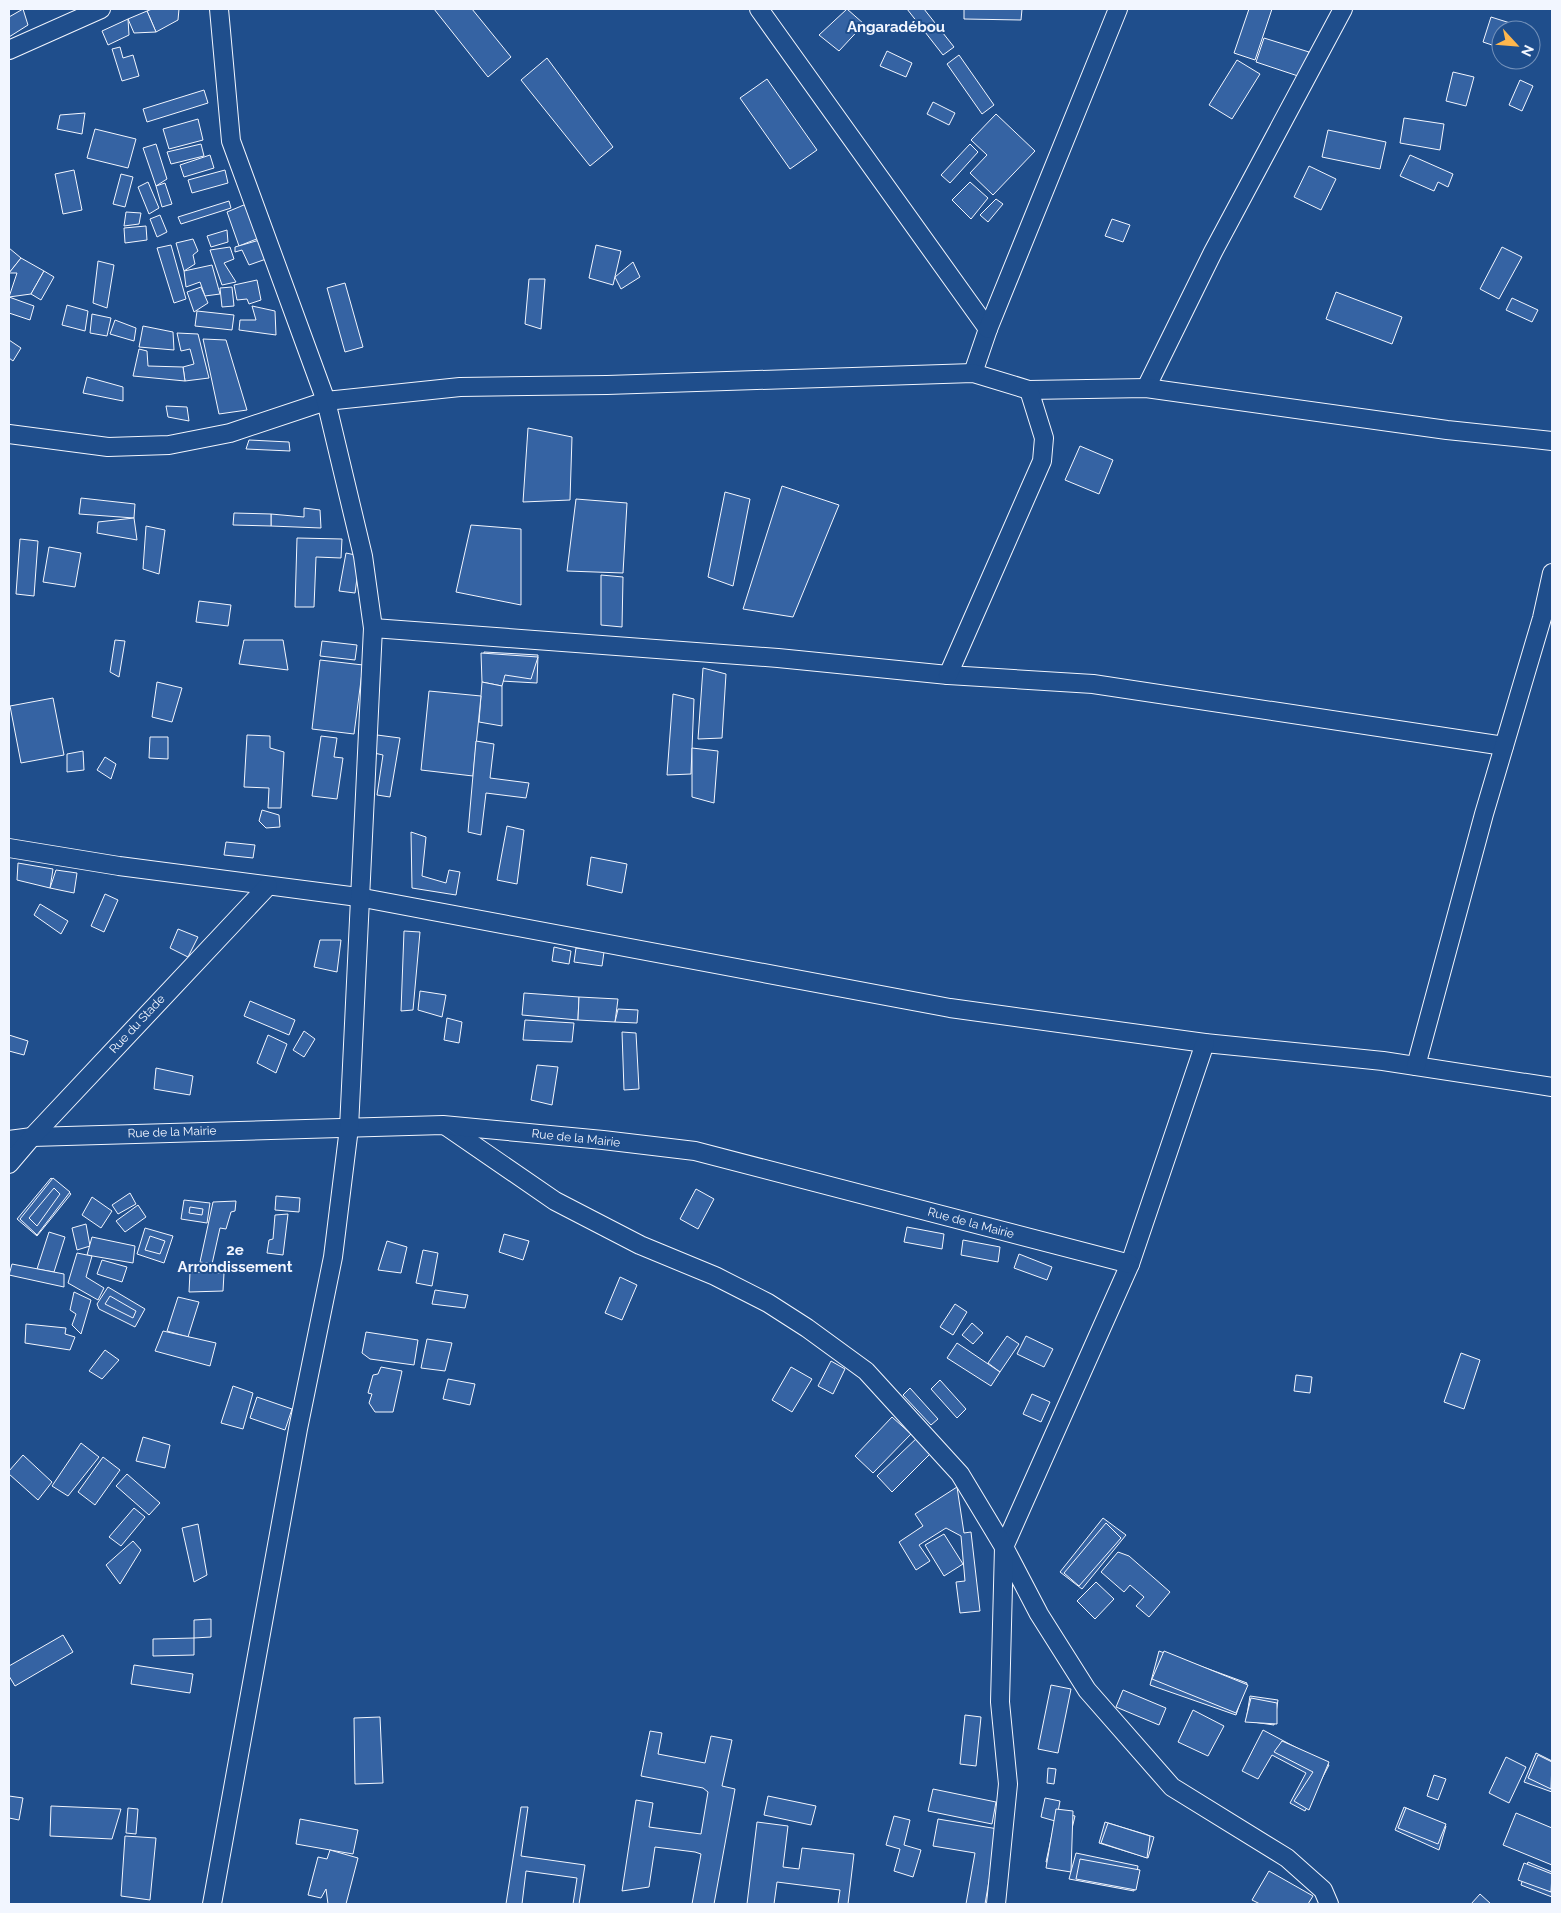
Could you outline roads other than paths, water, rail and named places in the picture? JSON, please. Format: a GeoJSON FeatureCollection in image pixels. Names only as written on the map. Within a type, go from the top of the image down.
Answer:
{"type":"FeatureCollection","features":[{"type":"Feature","properties":{"kind":"street"},"geometry":{"type":"LineString","coordinates":[[9,50],[101,9]]}},
{"type":"Feature","properties":{"kind":"street"},"geometry":{"type":"LineString","coordinates":[[212,1904],[298,1429],[333,1257],[349,1128],[358,897],[372,628],[363,556],[326,401],[231,141],[219,9]]}},
{"type":"Feature","properties":{"kind":"street"},"geometry":{"type":"LineString","coordinates":[[759,9],[988,329]]}},
{"type":"Feature","properties":{"kind":"street"},"geometry":{"type":"LineString","coordinates":[[973,373],[988,329],[1118,9]]}},
{"type":"Feature","properties":{"kind":"street"},"geometry":{"type":"LineString","coordinates":[[1146,388],[1213,252],[1343,9]]}},
{"type":"Feature","properties":{"kind":"street"},"geometry":{"type":"LineString","coordinates":[[9,434],[108,447],[169,445],[230,434],[326,401],[460,387],[608,385],[973,373],[1029,390],[1146,388],[1446,430],[1552,441]]}},
{"type":"Feature","properties":{"kind":"street"},"geometry":{"type":"LineString","coordinates":[[948,675],[1042,461],[1044,438],[1029,390]]}},
{"type":"Feature","properties":{"kind":"street"},"geometry":{"type":"LineString","coordinates":[[1416,1066],[1504,746],[1542,618],[1552,573]]}},
{"type":"Feature","properties":{"kind":"street"},"geometry":{"type":"LineString","coordinates":[[372,628],[778,658],[948,675],[1093,684],[1504,746]]}},
{"type":"Feature","properties":{"kind":"street"},"geometry":{"type":"LineString","coordinates":[[9,848],[268,886],[358,897],[950,1008],[1205,1043],[1416,1066],[1552,1087]]}},
{"type":"Feature","properties":{"kind":"street","name":"Rue du Stade"},"geometry":{"type":"LineString","coordinates":[[9,1164],[32,1137],[268,886]]}},
{"type":"Feature","properties":{"kind":"street"},"geometry":{"type":"LineString","coordinates":[[996,1904],[1008,1784],[1000,1702],[1004,1547],[1130,1264],[1205,1043]]}},
{"type":"Feature","properties":{"kind":"street"},"geometry":{"type":"LineString","coordinates":[[443,1125],[555,1201],[640,1245],[715,1276],[768,1303],[866,1371],[960,1474],[1004,1547],[1039,1614],[1086,1690],[1172,1787],[1288,1858],[1323,1890],[1329,1904]]}},
{"type":"Feature","properties":{"kind":"street","name":"Rue de la Mairie"},"geometry":{"type":"LineString","coordinates":[[9,1140],[32,1137],[278,1128],[443,1125],[695,1151],[1130,1264]]}},
{"type":"Feature","properties":{"kind":"district","name":"Angaradébou"},"geometry":{"type":"Point","coordinates":[896,27]}},
{"type":"Feature","properties":{"kind":"district","name":"2e Arrondissement"},"geometry":{"type":"Point","coordinates":[235,1258]}}]}
